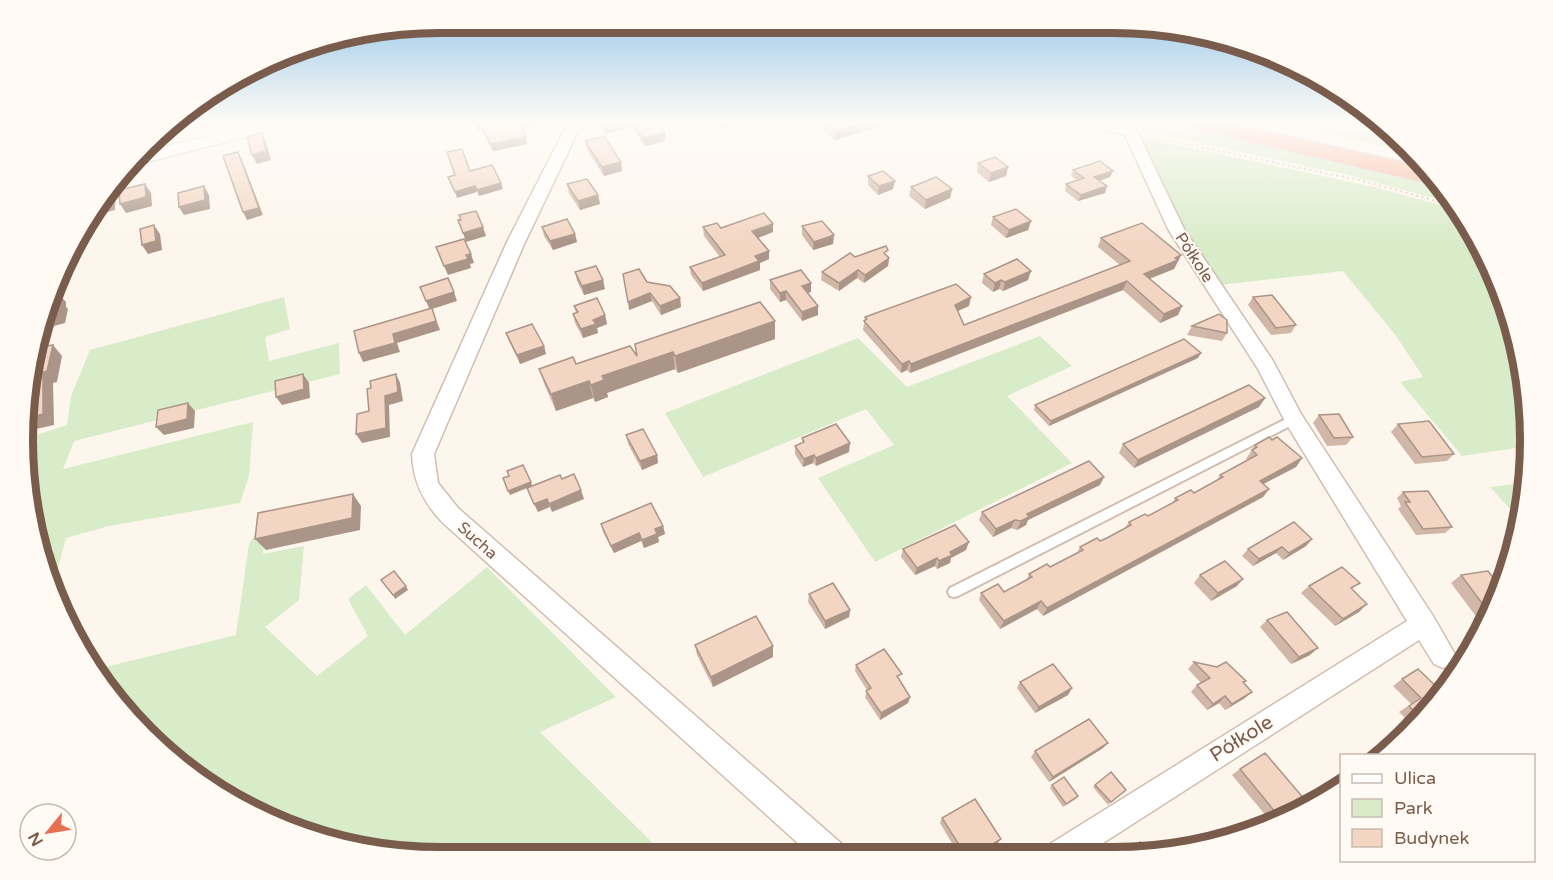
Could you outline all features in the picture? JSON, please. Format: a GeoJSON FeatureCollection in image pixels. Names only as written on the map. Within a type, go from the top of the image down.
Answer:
{"type":"FeatureCollection","features":[{"type":"Feature","properties":{"kind":"highway"},"geometry":{"type":"LineString","coordinates":[[1369,162],[1421,174]]}},
{"type":"Feature","properties":{"kind":"street","name":"Sucha"},"geometry":{"type":"LineString","coordinates":[[555,162],[526,220],[423,454],[423,470],[428,490],[439,505],[482,544],[824,847]]}},
{"type":"Feature","properties":{"kind":"street","name":"Półkole"},"geometry":{"type":"LineString","coordinates":[[1145,162],[1176,230],[1266,366],[1294,419],[1443,656]]}},
{"type":"Feature","properties":{"kind":"street","name":"Półkole"},"geometry":{"type":"LineString","coordinates":[[1070,847],[1424,624]]}},
{"type":"Feature","properties":{"kind":"lane"},"geometry":{"type":"LineString","coordinates":[[954,592],[1294,419]]}},
{"type":"Feature","properties":{"kind":"path"},"geometry":{"type":"LineString","coordinates":[[1276,162],[1363,180],[1443,203]]}},
{"type":"Feature","properties":{"kind":"green space"},"geometry":{"type":"Polygon","coordinates":[[[1150,162],[1257,162],[1374,187],[1446,206],[1478,260],[1489,284],[1506,335],[1517,387],[1520,447],[1462,456],[1400,382],[1423,377],[1397,337],[1343,271],[1220,285],[1185,235],[1162,193],[1150,162]]]}},
{"type":"Feature","properties":{"kind":"green space"},"geometry":{"type":"Polygon","coordinates":[[[1287,162],[1332,162],[1430,185],[1442,200],[1352,176],[1287,162]]]}},
{"type":"Feature","properties":{"kind":"green space"},"geometry":{"type":"Polygon","coordinates":[[[284,297],[290,329],[265,337],[269,361],[339,343],[340,374],[74,441],[63,469],[253,422],[249,476],[240,503],[109,526],[66,538],[56,574],[47,545],[36,493],[33,436],[67,425],[71,396],[90,350],[284,297]]]}},
{"type":"Feature","properties":{"kind":"green space"},"geometry":{"type":"Polygon","coordinates":[[[1040,336],[1072,366],[1007,396],[1072,463],[875,562],[818,478],[894,445],[866,409],[703,477],[665,413],[858,338],[907,387],[1040,336]]]}},
{"type":"Feature","properties":{"kind":"green space"},"geometry":{"type":"Polygon","coordinates":[[[1518,484],[1513,512],[1490,487],[1518,484]]]}},
{"type":"Feature","properties":{"kind":"green space"},"geometry":{"type":"Polygon","coordinates":[[[266,516],[263,554],[304,546],[299,600],[265,627],[317,676],[368,636],[348,599],[366,585],[405,635],[487,567],[616,697],[540,732],[657,847],[440,847],[387,844],[335,833],[284,816],[236,792],[192,763],[152,728],[117,688],[103,668],[236,635],[249,544],[266,516]]]}},
{"type":"Feature","properties":{"kind":"building"},"geometry":{"type":"Polygon","coordinates":[[[225,162],[242,162],[259,208],[243,212],[225,162]]]}},
{"type":"Feature","properties":{"kind":"building"},"geometry":{"type":"Polygon","coordinates":[[[451,162],[467,162],[470,171],[492,165],[501,183],[477,190],[475,186],[455,192],[448,177],[455,175],[451,162]]]}},
{"type":"Feature","properties":{"kind":"building"},"geometry":{"type":"Polygon","coordinates":[[[599,162],[621,162],[602,167],[599,162]]]}},
{"type":"Feature","properties":{"kind":"building"},"geometry":{"type":"Polygon","coordinates":[[[1002,162],[1008,167],[991,173],[978,163],[1002,162]]]}},
{"type":"Feature","properties":{"kind":"building"},"geometry":{"type":"Polygon","coordinates":[[[1101,162],[1113,171],[1094,177],[1107,186],[1081,195],[1066,184],[1084,178],[1073,170],[1101,162]]]}},
{"type":"Feature","properties":{"kind":"building"},"geometry":{"type":"Polygon","coordinates":[[[883,171],[895,181],[879,186],[868,176],[883,171]]]}},
{"type":"Feature","properties":{"kind":"building"},"geometry":{"type":"Polygon","coordinates":[[[936,177],[952,189],[926,200],[911,187],[936,177]]]}},
{"type":"Feature","properties":{"kind":"building"},"geometry":{"type":"Polygon","coordinates":[[[587,179],[598,195],[578,201],[567,184],[587,179]]]}},
{"type":"Feature","properties":{"kind":"building"},"geometry":{"type":"Polygon","coordinates":[[[145,184],[146,197],[120,204],[119,190],[145,184]]]}},
{"type":"Feature","properties":{"kind":"building"},"geometry":{"type":"Polygon","coordinates":[[[204,186],[205,200],[179,207],[178,193],[204,186]]]}},
{"type":"Feature","properties":{"kind":"building"},"geometry":{"type":"Polygon","coordinates":[[[1016,209],[1031,221],[1009,230],[993,217],[1016,209]]]}},
{"type":"Feature","properties":{"kind":"building"},"geometry":{"type":"Polygon","coordinates":[[[476,211],[483,227],[463,233],[458,220],[461,220],[459,215],[476,211]]]}},
{"type":"Feature","properties":{"kind":"building"},"geometry":{"type":"Polygon","coordinates":[[[764,213],[773,224],[752,231],[769,251],[755,256],[759,261],[702,283],[690,267],[725,255],[703,227],[717,223],[721,228],[764,213]]]}},
{"type":"Feature","properties":{"kind":"building"},"geometry":{"type":"Polygon","coordinates":[[[567,219],[575,234],[550,241],[542,227],[567,219]]]}},
{"type":"Feature","properties":{"kind":"building"},"geometry":{"type":"Polygon","coordinates":[[[822,221],[834,235],[814,242],[802,226],[822,221]]]}},
{"type":"Feature","properties":{"kind":"building"},"geometry":{"type":"Polygon","coordinates":[[[1142,223],[1181,255],[1175,258],[1178,260],[1144,274],[1182,306],[1164,314],[1127,281],[911,364],[909,361],[902,364],[864,321],[867,319],[865,317],[956,284],[971,297],[955,305],[964,325],[1130,261],[1101,238],[1142,223]]]}},
{"type":"Feature","properties":{"kind":"building"},"geometry":{"type":"Polygon","coordinates":[[[154,225],[156,241],[142,245],[140,229],[154,225]]]}},
{"type":"Feature","properties":{"kind":"building"},"geometry":{"type":"Polygon","coordinates":[[[464,239],[471,254],[466,255],[468,259],[444,266],[436,247],[464,239]]]}},
{"type":"Feature","properties":{"kind":"building"},"geometry":{"type":"Polygon","coordinates":[[[886,246],[888,250],[884,253],[889,258],[865,275],[858,270],[839,283],[822,272],[850,253],[855,257],[886,246]]]}},
{"type":"Feature","properties":{"kind":"building"},"geometry":{"type":"Polygon","coordinates":[[[1017,259],[1031,271],[1005,282],[1001,280],[995,283],[984,274],[1017,259]]]}},
{"type":"Feature","properties":{"kind":"building"},"geometry":{"type":"Polygon","coordinates":[[[596,266],[603,280],[582,286],[575,272],[596,266]]]}},
{"type":"Feature","properties":{"kind":"building"},"geometry":{"type":"Polygon","coordinates":[[[639,269],[647,282],[670,286],[680,298],[660,306],[650,293],[628,302],[623,274],[639,269]]]}},
{"type":"Feature","properties":{"kind":"building"},"geometry":{"type":"Polygon","coordinates":[[[801,270],[811,283],[802,286],[818,306],[802,312],[786,291],[780,293],[770,280],[801,270]]]}},
{"type":"Feature","properties":{"kind":"building"},"geometry":{"type":"Polygon","coordinates":[[[448,278],[454,292],[426,301],[420,287],[448,278]]]}},
{"type":"Feature","properties":{"kind":"building"},"geometry":{"type":"Polygon","coordinates":[[[1272,295],[1296,325],[1276,328],[1253,297],[1272,295]]]}},
{"type":"Feature","properties":{"kind":"building"},"geometry":{"type":"Polygon","coordinates":[[[597,298],[605,315],[593,320],[596,324],[581,329],[573,314],[578,312],[574,306],[597,298]]]}},
{"type":"Feature","properties":{"kind":"building"},"geometry":{"type":"Polygon","coordinates":[[[760,302],[775,321],[675,356],[673,352],[602,376],[604,380],[591,385],[589,381],[551,394],[539,369],[573,357],[576,364],[630,346],[637,356],[635,344],[760,302]]]}},
{"type":"Feature","properties":{"kind":"building"},"geometry":{"type":"Polygon","coordinates":[[[432,308],[436,321],[393,334],[395,343],[359,353],[354,331],[432,308]]]}},
{"type":"Feature","properties":{"kind":"building"},"geometry":{"type":"Polygon","coordinates":[[[1219,314],[1227,320],[1227,333],[1192,326],[1219,314]]]}},
{"type":"Feature","properties":{"kind":"building"},"geometry":{"type":"Polygon","coordinates":[[[532,324],[544,346],[517,355],[506,333],[532,324]]]}},
{"type":"Feature","properties":{"kind":"building"},"geometry":{"type":"Polygon","coordinates":[[[1184,339],[1201,353],[1051,421],[1035,405],[1184,339]]]}},
{"type":"Feature","properties":{"kind":"building"},"geometry":{"type":"Polygon","coordinates":[[[53,345],[47,371],[43,372],[43,414],[34,416],[36,387],[44,346],[53,345]]]}},
{"type":"Feature","properties":{"kind":"building"},"geometry":{"type":"Polygon","coordinates":[[[303,374],[304,389],[276,397],[275,381],[303,374]]]}},
{"type":"Feature","properties":{"kind":"building"},"geometry":{"type":"Polygon","coordinates":[[[396,374],[398,392],[385,396],[386,428],[356,434],[357,414],[369,411],[367,389],[371,388],[370,381],[396,374]]]}},
{"type":"Feature","properties":{"kind":"building"},"geometry":{"type":"Polygon","coordinates":[[[1249,385],[1265,398],[1138,460],[1123,444],[1249,385]]]}},
{"type":"Feature","properties":{"kind":"building"},"geometry":{"type":"Polygon","coordinates":[[[188,403],[187,419],[156,427],[158,410],[188,403]]]}},
{"type":"Feature","properties":{"kind":"building"},"geometry":{"type":"Polygon","coordinates":[[[1339,414],[1353,437],[1334,438],[1319,415],[1339,414]]]}},
{"type":"Feature","properties":{"kind":"building"},"geometry":{"type":"Polygon","coordinates":[[[1429,421],[1454,454],[1422,457],[1398,424],[1429,421]]]}},
{"type":"Feature","properties":{"kind":"building"},"geometry":{"type":"Polygon","coordinates":[[[836,424],[850,443],[816,458],[814,455],[804,459],[795,446],[804,442],[802,438],[836,424]]]}},
{"type":"Feature","properties":{"kind":"building"},"geometry":{"type":"Polygon","coordinates":[[[643,429],[657,455],[640,461],[626,435],[643,429]]]}},
{"type":"Feature","properties":{"kind":"building"},"geometry":{"type":"Polygon","coordinates":[[[1269,437],[1272,440],[1277,437],[1302,458],[1260,481],[1269,489],[1047,608],[1041,601],[1004,621],[981,593],[998,584],[1004,592],[1032,577],[1029,574],[1047,564],[1050,567],[1083,550],[1080,547],[1097,538],[1100,541],[1107,538],[1131,525],[1129,522],[1145,514],[1148,516],[1178,500],[1175,498],[1191,490],[1194,493],[1223,477],[1220,475],[1257,455],[1252,450],[1257,447],[1255,445],[1269,437]]]}},
{"type":"Feature","properties":{"kind":"building"},"geometry":{"type":"Polygon","coordinates":[[[1089,461],[1104,477],[1027,514],[1029,517],[1021,521],[1015,520],[996,529],[982,512],[1089,461]]]}},
{"type":"Feature","properties":{"kind":"building"},"geometry":{"type":"Polygon","coordinates":[[[523,465],[531,482],[508,491],[503,478],[509,476],[507,471],[523,465]]]}},
{"type":"Feature","properties":{"kind":"building"},"geometry":{"type":"Polygon","coordinates":[[[574,474],[581,490],[549,504],[547,499],[534,504],[527,488],[560,475],[562,479],[574,474]]]}},
{"type":"Feature","properties":{"kind":"building"},"geometry":{"type":"Polygon","coordinates":[[[1428,491],[1452,527],[1423,529],[1405,502],[1410,502],[1403,492],[1428,491]]]}},
{"type":"Feature","properties":{"kind":"building"},"geometry":{"type":"Polygon","coordinates":[[[353,494],[352,518],[255,539],[258,513],[353,494]]]}},
{"type":"Feature","properties":{"kind":"building"},"geometry":{"type":"Polygon","coordinates":[[[651,503],[663,526],[655,529],[657,534],[642,540],[639,533],[611,546],[601,524],[651,503]]]}},
{"type":"Feature","properties":{"kind":"building"},"geometry":{"type":"Polygon","coordinates":[[[1294,522],[1312,539],[1289,553],[1282,547],[1259,559],[1248,549],[1294,522]]]}},
{"type":"Feature","properties":{"kind":"building"},"geometry":{"type":"Polygon","coordinates":[[[955,525],[969,542],[950,552],[952,555],[939,561],[937,558],[917,568],[903,549],[955,525]]]}},
{"type":"Feature","properties":{"kind":"building"},"geometry":{"type":"Polygon","coordinates":[[[1225,561],[1243,579],[1218,593],[1200,575],[1225,561]]]}},
{"type":"Feature","properties":{"kind":"building"},"geometry":{"type":"Polygon","coordinates":[[[1342,567],[1360,583],[1351,588],[1367,604],[1343,619],[1309,586],[1342,567]]]}},
{"type":"Feature","properties":{"kind":"building"},"geometry":{"type":"Polygon","coordinates":[[[394,571],[406,586],[393,595],[381,580],[394,571]]]}},
{"type":"Feature","properties":{"kind":"building"},"geometry":{"type":"Polygon","coordinates":[[[1488,571],[1495,580],[1484,606],[1461,575],[1488,571]]]}},
{"type":"Feature","properties":{"kind":"building"},"geometry":{"type":"Polygon","coordinates":[[[833,583],[850,610],[825,621],[809,594],[833,583]]]}},
{"type":"Feature","properties":{"kind":"building"},"geometry":{"type":"Polygon","coordinates":[[[1287,612],[1318,648],[1299,657],[1267,620],[1287,612]]]}},
{"type":"Feature","properties":{"kind":"building"},"geometry":{"type":"Polygon","coordinates":[[[756,616],[773,646],[711,677],[695,645],[756,616]]]}},
{"type":"Feature","properties":{"kind":"building"},"geometry":{"type":"Polygon","coordinates":[[[884,649],[902,674],[897,676],[910,697],[881,713],[866,691],[871,688],[856,665],[884,649]]]}},
{"type":"Feature","properties":{"kind":"building"},"geometry":{"type":"Polygon","coordinates":[[[1194,662],[1217,667],[1226,662],[1246,681],[1243,682],[1252,692],[1232,704],[1225,696],[1213,704],[1197,685],[1210,678],[1194,662]]]}},
{"type":"Feature","properties":{"kind":"building"},"geometry":{"type":"Polygon","coordinates":[[[1053,664],[1072,688],[1039,707],[1020,682],[1053,664]]]}},
{"type":"Feature","properties":{"kind":"building"},"geometry":{"type":"Polygon","coordinates":[[[1418,669],[1437,687],[1415,712],[1409,706],[1421,698],[1402,679],[1418,669]]]}},
{"type":"Feature","properties":{"kind":"building"},"geometry":{"type":"Polygon","coordinates":[[[1089,719],[1108,743],[1053,777],[1035,751],[1089,719]]]}},
{"type":"Feature","properties":{"kind":"building"},"geometry":{"type":"Polygon","coordinates":[[[1265,753],[1304,799],[1276,813],[1240,769],[1265,753]]]}},
{"type":"Feature","properties":{"kind":"building"},"geometry":{"type":"Polygon","coordinates":[[[1111,772],[1126,790],[1111,802],[1095,785],[1111,772]]]}},
{"type":"Feature","properties":{"kind":"building"},"geometry":{"type":"Polygon","coordinates":[[[1064,777],[1078,796],[1066,804],[1052,785],[1064,777]]]}},
{"type":"Feature","properties":{"kind":"building"},"geometry":{"type":"Polygon","coordinates":[[[975,799],[1001,839],[988,847],[960,847],[942,818],[975,799]]]}}]}
